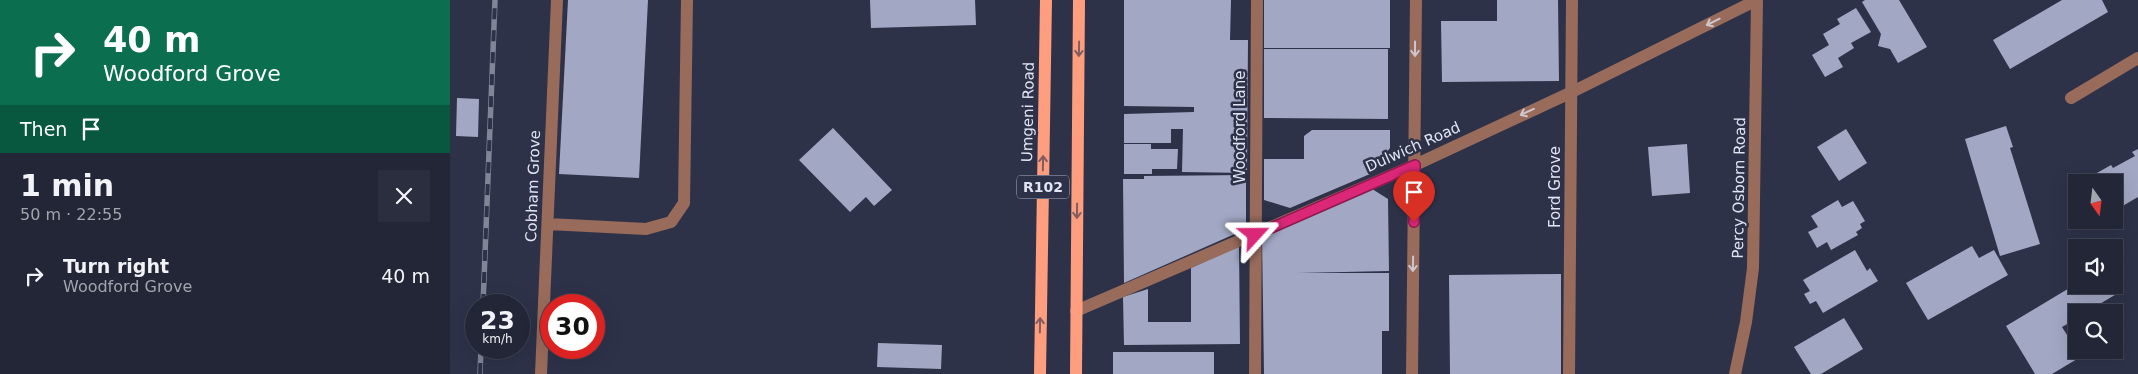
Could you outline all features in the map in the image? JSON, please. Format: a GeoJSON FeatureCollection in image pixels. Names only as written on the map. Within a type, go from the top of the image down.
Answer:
{"type":"FeatureCollection","features":[{"type":"Feature","properties":{"kind":"main road","name":"Umgeni Road"},"geometry":{"type":"LineString","coordinates":[[1040,374],[1046,0]]}},
{"type":"Feature","properties":{"kind":"main road","name":"R102"},"geometry":{"type":"LineString","coordinates":[[1076,374],[1080,0]]}},
{"type":"Feature","properties":{"kind":"street","name":"Cobham Grove"},"geometry":{"type":"LineString","coordinates":[[541,374],[558,0]]}},
{"type":"Feature","properties":{"kind":"street"},"geometry":{"type":"LineString","coordinates":[[548,224],[646,229],[671,222],[684,203],[687,0]]}},
{"type":"Feature","properties":{"kind":"street","name":"Woodford Lane"},"geometry":{"type":"LineString","coordinates":[[1255,374],[1257,0]]}},
{"type":"Feature","properties":{"kind":"street"},"geometry":{"type":"LineString","coordinates":[[1412,374],[1416,0]]}},
{"type":"Feature","properties":{"kind":"street","name":"Ford Grove"},"geometry":{"type":"LineString","coordinates":[[1570,374],[1572,0]]}},
{"type":"Feature","properties":{"kind":"street","name":"Dulwich Road"},"geometry":{"type":"LineString","coordinates":[[1076,311],[1415,165],[1572,92],[1757,0]]}},
{"type":"Feature","properties":{"kind":"street","name":"Percy Osborn Road"},"geometry":{"type":"LineString","coordinates":[[1735,374],[1746,322],[1753,268],[1757,0]]}},
{"type":"Feature","properties":{"kind":"street"},"geometry":{"type":"LineString","coordinates":[[2071,98],[2138,58]]}},
{"type":"Feature","properties":{"kind":"building"},"geometry":{"type":"Polygon","coordinates":[[[568,0],[648,0],[639,178],[559,174],[568,0]]]}},
{"type":"Feature","properties":{"kind":"building"},"geometry":{"type":"Polygon","coordinates":[[[870,0],[975,0],[976,25],[871,28],[870,0]]]}},
{"type":"Feature","properties":{"kind":"building"},"geometry":{"type":"Polygon","coordinates":[[[1124,0],[1231,0],[1230,40],[1248,40],[1247,173],[1182,172],[1183,129],[1171,129],[1171,143],[1124,143],[1124,114],[1194,112],[1194,107],[1124,106],[1124,0]]]}},
{"type":"Feature","properties":{"kind":"building"},"geometry":{"type":"Polygon","coordinates":[[[1264,0],[1390,0],[1390,48],[1264,48],[1264,0]]]}},
{"type":"Feature","properties":{"kind":"building"},"geometry":{"type":"Polygon","coordinates":[[[1497,0],[1558,0],[1559,81],[1442,82],[1441,21],[1497,21],[1497,0]]]}},
{"type":"Feature","properties":{"kind":"building"},"geometry":{"type":"Polygon","coordinates":[[[1865,0],[1899,0],[1927,47],[1898,63],[1890,49],[1878,46],[1881,34],[1862,2],[1865,0]]]}},
{"type":"Feature","properties":{"kind":"building"},"geometry":{"type":"Polygon","coordinates":[[[2062,0],[2102,0],[2108,12],[2010,69],[1993,40],[2062,0]]]}},
{"type":"Feature","properties":{"kind":"building"},"geometry":{"type":"Polygon","coordinates":[[[1856,8],[1871,32],[1851,43],[1854,48],[1838,58],[1843,67],[1825,77],[1812,55],[1829,45],[1823,34],[1840,24],[1837,19],[1856,8]]]}},
{"type":"Feature","properties":{"kind":"building"},"geometry":{"type":"Polygon","coordinates":[[[1264,49],[1388,49],[1388,119],[1264,118],[1264,49]]]}},
{"type":"Feature","properties":{"kind":"building"},"geometry":{"type":"Polygon","coordinates":[[[457,98],[479,99],[478,137],[456,136],[457,98]]]}},
{"type":"Feature","properties":{"kind":"building"},"geometry":{"type":"Polygon","coordinates":[[[2006,126],[2013,147],[2010,148],[2040,244],[2000,256],[1965,139],[2006,126]]]}},
{"type":"Feature","properties":{"kind":"building"},"geometry":{"type":"Polygon","coordinates":[[[833,128],[892,190],[874,206],[866,197],[850,212],[799,160],[833,128]]]}},
{"type":"Feature","properties":{"kind":"building"},"geometry":{"type":"Polygon","coordinates":[[[1846,129],[1867,163],[1839,181],[1817,147],[1846,129]]]}},
{"type":"Feature","properties":{"kind":"building"},"geometry":{"type":"Polygon","coordinates":[[[1312,130],[1390,130],[1390,148],[1370,174],[1290,208],[1264,200],[1264,159],[1304,159],[1304,136],[1312,130]]]}},
{"type":"Feature","properties":{"kind":"building"},"geometry":{"type":"Polygon","coordinates":[[[1124,144],[1151,144],[1151,149],[1178,149],[1177,169],[1152,169],[1152,174],[1124,174],[1124,144]]]}},
{"type":"Feature","properties":{"kind":"building"},"geometry":{"type":"Polygon","coordinates":[[[1687,144],[1690,193],[1652,196],[1648,147],[1687,144]]]}},
{"type":"Feature","properties":{"kind":"building"},"geometry":{"type":"Polygon","coordinates":[[[2138,149],[2138,197],[2123,206],[2123,174],[2095,174],[2111,165],[2113,168],[2135,156],[2132,152],[2138,149]]]}},
{"type":"Feature","properties":{"kind":"building"},"geometry":{"type":"Polygon","coordinates":[[[1246,175],[1246,229],[1124,283],[1123,179],[1144,179],[1144,176],[1246,175]]]}},
{"type":"Feature","properties":{"kind":"building"},"geometry":{"type":"Polygon","coordinates":[[[1369,187],[1388,199],[1389,271],[1298,273],[1389,273],[1389,331],[1382,331],[1382,374],[1264,374],[1262,235],[1369,187]]]}},
{"type":"Feature","properties":{"kind":"building"},"geometry":{"type":"Polygon","coordinates":[[[1838,200],[1842,207],[1853,201],[1865,221],[1860,224],[1862,228],[1856,232],[1858,235],[1831,250],[1827,242],[1817,248],[1808,232],[1818,227],[1811,216],[1838,200]]]}},
{"type":"Feature","properties":{"kind":"building"},"geometry":{"type":"Polygon","coordinates":[[[1239,246],[1240,344],[1124,345],[1123,297],[1148,289],[1148,322],[1191,322],[1191,268],[1239,246]]]}},
{"type":"Feature","properties":{"kind":"building"},"geometry":{"type":"Polygon","coordinates":[[[1972,246],[1979,258],[1994,250],[2008,275],[1928,320],[1906,283],[1972,246]]]}},
{"type":"Feature","properties":{"kind":"building"},"geometry":{"type":"Polygon","coordinates":[[[1855,250],[1867,271],[1870,268],[1878,281],[1823,313],[1816,301],[1810,304],[1804,294],[1810,291],[1803,280],[1855,250]]]}},
{"type":"Feature","properties":{"kind":"building"},"geometry":{"type":"Polygon","coordinates":[[[1561,274],[1561,374],[1450,374],[1449,275],[1561,274]]]}},
{"type":"Feature","properties":{"kind":"building"},"geometry":{"type":"Polygon","coordinates":[[[2068,289],[2068,294],[2117,294],[2100,304],[2068,304],[2068,324],[2062,327],[2068,336],[2068,359],[2077,359],[2052,374],[2035,374],[2006,326],[2068,289]]]}},
{"type":"Feature","properties":{"kind":"building"},"geometry":{"type":"Polygon","coordinates":[[[1844,318],[1863,349],[1821,374],[1811,374],[1794,347],[1844,318]]]}},
{"type":"Feature","properties":{"kind":"building"},"geometry":{"type":"Polygon","coordinates":[[[878,343],[942,345],[941,369],[877,367],[878,343]]]}},
{"type":"Feature","properties":{"kind":"building"},"geometry":{"type":"Polygon","coordinates":[[[1113,352],[1214,352],[1214,374],[1113,374],[1113,352]]]}},
{"type":"Feature","properties":{"kind":"railway"},"geometry":{"type":"LineString","coordinates":[[483,294],[495,0]]}},
{"type":"Feature","properties":{"kind":"railway"},"geometry":{"type":"LineString","coordinates":[[480,374],[481,359]]}},
{"type":"Feature","properties":{"kind":"route"},"geometry":{"type":"LineString","coordinates":[[1255,235],[1415,165],[1414,222]]}}]}
